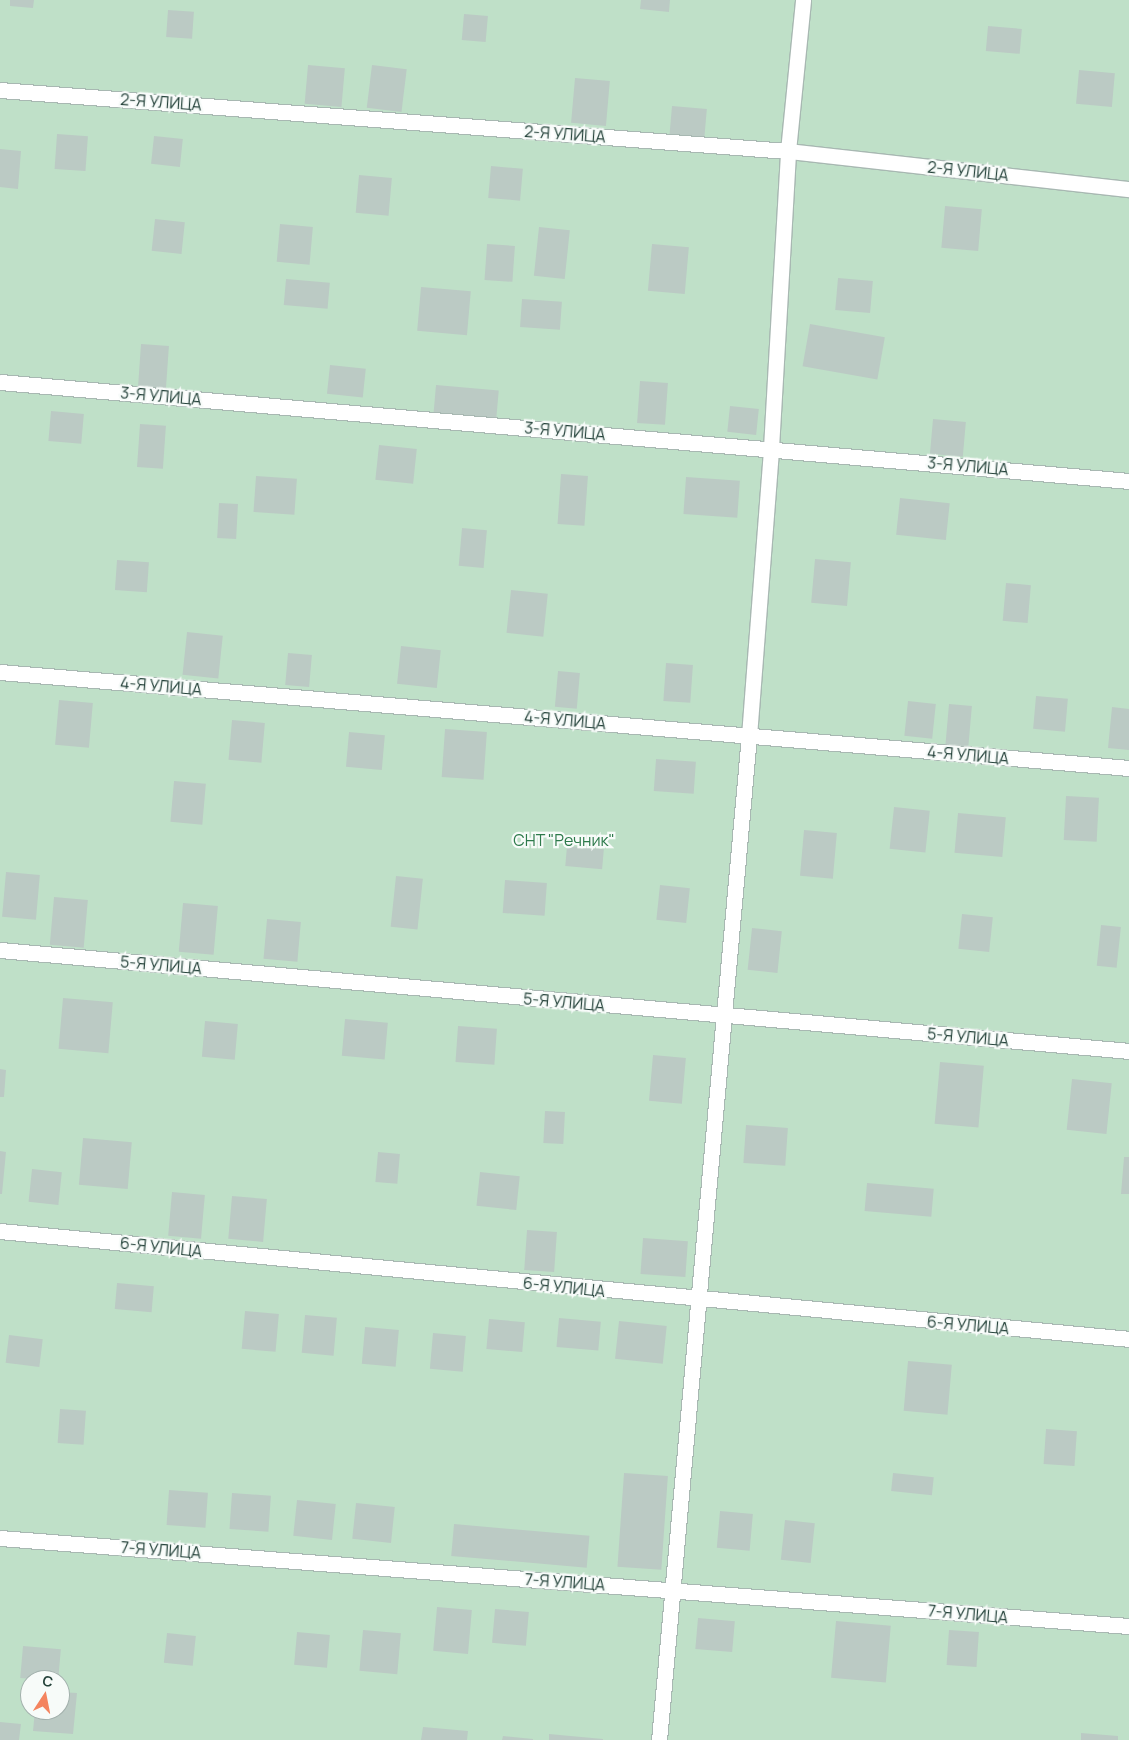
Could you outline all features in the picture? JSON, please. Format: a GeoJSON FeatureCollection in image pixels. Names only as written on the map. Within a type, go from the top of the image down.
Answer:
{"type":"FeatureCollection","features":[{"type":"Feature","properties":{"kind":"street"},"geometry":{"type":"LineString","coordinates":[[660,1740],[749,736],[771,448],[788,151],[803,0]]}},
{"type":"Feature","properties":{"kind":"street","name":"2-Я УЛИЦА"},"geometry":{"type":"LineString","coordinates":[[0,90],[788,151],[1129,189]]}},
{"type":"Feature","properties":{"kind":"street","name":"3-Я УЛИЦА"},"geometry":{"type":"LineString","coordinates":[[0,382],[771,448],[1129,481]]}},
{"type":"Feature","properties":{"kind":"street","name":"4-Я УЛИЦА"},"geometry":{"type":"LineString","coordinates":[[0,672],[1129,768]]}},
{"type":"Feature","properties":{"kind":"street","name":"5-Я УЛИЦА"},"geometry":{"type":"LineString","coordinates":[[0,950],[1129,1051]]}},
{"type":"Feature","properties":{"kind":"street","name":"6-Я УЛИЦА"},"geometry":{"type":"LineString","coordinates":[[0,1231],[700,1300],[1129,1339]]}},
{"type":"Feature","properties":{"kind":"street","name":"7-Я УЛИЦА"},"geometry":{"type":"LineString","coordinates":[[0,1538],[1129,1626]]}},
{"type":"Feature","properties":{"kind":"green space","name":"СНТ \"Речник\""},"geometry":{"type":"Polygon","coordinates":[[[0,0],[1129,0],[1129,1740],[0,1740],[0,0]]]}},
{"type":"Feature","properties":{"kind":"building"},"geometry":{"type":"Polygon","coordinates":[[[10,0],[34,0],[33,8],[10,6],[10,0]]]}},
{"type":"Feature","properties":{"kind":"building"},"geometry":{"type":"Polygon","coordinates":[[[641,0],[670,0],[669,12],[640,9],[641,0]]]}},
{"type":"Feature","properties":{"kind":"building"},"geometry":{"type":"Polygon","coordinates":[[[168,10],[194,12],[192,39],[166,37],[168,10]]]}},
{"type":"Feature","properties":{"kind":"building"},"geometry":{"type":"Polygon","coordinates":[[[464,14],[488,16],[486,42],[462,40],[464,14]]]}},
{"type":"Feature","properties":{"kind":"building"},"geometry":{"type":"Polygon","coordinates":[[[988,26],[1022,29],[1020,54],[986,51],[988,26]]]}},
{"type":"Feature","properties":{"kind":"building"},"geometry":{"type":"Polygon","coordinates":[[[308,65],[345,68],[341,107],[305,104],[308,65]]]}},
{"type":"Feature","properties":{"kind":"building"},"geometry":{"type":"Polygon","coordinates":[[[372,65],[407,69],[401,112],[367,108],[372,65]]]}},
{"type":"Feature","properties":{"kind":"building"},"geometry":{"type":"Polygon","coordinates":[[[1079,70],[1115,73],[1112,107],[1076,104],[1079,70]]]}},
{"type":"Feature","properties":{"kind":"building"},"geometry":{"type":"Polygon","coordinates":[[[575,78],[610,81],[606,126],[571,123],[575,78]]]}},
{"type":"Feature","properties":{"kind":"building"},"geometry":{"type":"Polygon","coordinates":[[[672,106],[707,109],[704,138],[669,135],[672,106]]]}},
{"type":"Feature","properties":{"kind":"building"},"geometry":{"type":"Polygon","coordinates":[[[57,134],[88,136],[85,171],[55,169],[57,134]]]}},
{"type":"Feature","properties":{"kind":"building"},"geometry":{"type":"Polygon","coordinates":[[[154,136],[183,139],[180,167],[151,164],[154,136]]]}},
{"type":"Feature","properties":{"kind":"building"},"geometry":{"type":"Polygon","coordinates":[[[0,149],[21,151],[18,189],[0,187],[0,149]]]}},
{"type":"Feature","properties":{"kind":"building"},"geometry":{"type":"Polygon","coordinates":[[[491,166],[523,169],[520,201],[488,198],[491,166]]]}},
{"type":"Feature","properties":{"kind":"building"},"geometry":{"type":"Polygon","coordinates":[[[359,175],[392,178],[389,216],[356,213],[359,175]]]}},
{"type":"Feature","properties":{"kind":"building"},"geometry":{"type":"Polygon","coordinates":[[[945,206],[982,209],[978,251],[941,248],[945,206]]]}},
{"type":"Feature","properties":{"kind":"building"},"geometry":{"type":"Polygon","coordinates":[[[155,219],[185,222],[181,254],[152,251],[155,219]]]}},
{"type":"Feature","properties":{"kind":"building"},"geometry":{"type":"Polygon","coordinates":[[[280,224],[313,227],[310,265],[277,262],[280,224]]]}},
{"type":"Feature","properties":{"kind":"building"},"geometry":{"type":"Polygon","coordinates":[[[539,227],[570,230],[565,279],[534,276],[539,227]]]}},
{"type":"Feature","properties":{"kind":"building"},"geometry":{"type":"Polygon","coordinates":[[[487,244],[515,246],[512,282],[484,280],[487,244]]]}},
{"type":"Feature","properties":{"kind":"building"},"geometry":{"type":"Polygon","coordinates":[[[652,244],[689,247],[685,294],[648,291],[652,244]]]}},
{"type":"Feature","properties":{"kind":"building"},"geometry":{"type":"Polygon","coordinates":[[[838,278],[873,281],[870,313],[835,310],[838,278]]]}},
{"type":"Feature","properties":{"kind":"building"},"geometry":{"type":"Polygon","coordinates":[[[286,279],[330,283],[328,309],[284,305],[286,279]]]}},
{"type":"Feature","properties":{"kind":"building"},"geometry":{"type":"Polygon","coordinates":[[[421,287],[471,291],[467,335],[417,331],[421,287]]]}},
{"type":"Feature","properties":{"kind":"building"},"geometry":{"type":"Polygon","coordinates":[[[522,299],[562,302],[560,330],[520,327],[522,299]]]}},
{"type":"Feature","properties":{"kind":"building"},"geometry":{"type":"Polygon","coordinates":[[[810,324],[885,337],[877,380],[803,366],[810,324]]]}},
{"type":"Feature","properties":{"kind":"building"},"geometry":{"type":"Polygon","coordinates":[[[141,344],[169,346],[166,389],[138,387],[141,344]]]}},
{"type":"Feature","properties":{"kind":"building"},"geometry":{"type":"Polygon","coordinates":[[[330,365],[366,369],[363,398],[327,394],[330,365]]]}},
{"type":"Feature","properties":{"kind":"building"},"geometry":{"type":"Polygon","coordinates":[[[640,381],[668,383],[665,425],[637,423],[640,381]]]}},
{"type":"Feature","properties":{"kind":"building"},"geometry":{"type":"Polygon","coordinates":[[[436,385],[499,390],[496,418],[434,413],[436,385]]]}},
{"type":"Feature","properties":{"kind":"building"},"geometry":{"type":"Polygon","coordinates":[[[730,406],[759,409],[756,435],[727,432],[730,406]]]}},
{"type":"Feature","properties":{"kind":"building"},"geometry":{"type":"Polygon","coordinates":[[[51,411],[84,414],[81,444],[48,441],[51,411]]]}},
{"type":"Feature","properties":{"kind":"building"},"geometry":{"type":"Polygon","coordinates":[[[933,419],[966,422],[963,457],[930,454],[933,419]]]}},
{"type":"Feature","properties":{"kind":"building"},"geometry":{"type":"Polygon","coordinates":[[[140,424],[166,426],[163,469],[137,467],[140,424]]]}},
{"type":"Feature","properties":{"kind":"building"},"geometry":{"type":"Polygon","coordinates":[[[379,445],[417,449],[413,484],[375,480],[379,445]]]}},
{"type":"Feature","properties":{"kind":"building"},"geometry":{"type":"Polygon","coordinates":[[[561,474],[588,476],[584,526],[558,524],[561,474]]]}},
{"type":"Feature","properties":{"kind":"building"},"geometry":{"type":"Polygon","coordinates":[[[256,476],[297,479],[294,515],[253,512],[256,476]]]}},
{"type":"Feature","properties":{"kind":"building"},"geometry":{"type":"Polygon","coordinates":[[[686,477],[740,481],[737,518],[683,514],[686,477]]]}},
{"type":"Feature","properties":{"kind":"building"},"geometry":{"type":"Polygon","coordinates":[[[900,498],[950,503],[946,540],[896,535],[900,498]]]}},
{"type":"Feature","properties":{"kind":"building"},"geometry":{"type":"Polygon","coordinates":[[[219,503],[238,504],[236,539],[217,538],[219,503]]]}},
{"type":"Feature","properties":{"kind":"building"},"geometry":{"type":"Polygon","coordinates":[[[462,528],[487,530],[484,568],[459,566],[462,528]]]}},
{"type":"Feature","properties":{"kind":"building"},"geometry":{"type":"Polygon","coordinates":[[[815,559],[851,562],[847,606],[811,603],[815,559]]]}},
{"type":"Feature","properties":{"kind":"building"},"geometry":{"type":"Polygon","coordinates":[[[117,560],[149,562],[147,592],[115,590],[117,560]]]}},
{"type":"Feature","properties":{"kind":"building"},"geometry":{"type":"Polygon","coordinates":[[[1006,583],[1031,585],[1028,623],[1003,621],[1006,583]]]}},
{"type":"Feature","properties":{"kind":"building"},"geometry":{"type":"Polygon","coordinates":[[[511,590],[548,594],[543,637],[507,633],[511,590]]]}},
{"type":"Feature","properties":{"kind":"building"},"geometry":{"type":"Polygon","coordinates":[[[187,632],[223,636],[218,679],[183,675],[187,632]]]}},
{"type":"Feature","properties":{"kind":"building"},"geometry":{"type":"Polygon","coordinates":[[[401,646],[441,650],[437,688],[397,684],[401,646]]]}},
{"type":"Feature","properties":{"kind":"building"},"geometry":{"type":"Polygon","coordinates":[[[288,653],[312,655],[309,687],[285,685],[288,653]]]}},
{"type":"Feature","properties":{"kind":"building"},"geometry":{"type":"Polygon","coordinates":[[[666,663],[693,665],[690,703],[663,701],[666,663]]]}},
{"type":"Feature","properties":{"kind":"building"},"geometry":{"type":"Polygon","coordinates":[[[558,671],[580,673],[577,709],[555,707],[558,671]]]}},
{"type":"Feature","properties":{"kind":"building"},"geometry":{"type":"Polygon","coordinates":[[[1036,696],[1068,699],[1065,732],[1033,729],[1036,696]]]}},
{"type":"Feature","properties":{"kind":"building"},"geometry":{"type":"Polygon","coordinates":[[[59,700],[93,703],[89,748],[55,745],[59,700]]]}},
{"type":"Feature","properties":{"kind":"building"},"geometry":{"type":"Polygon","coordinates":[[[908,701],[936,704],[932,739],[904,736],[908,701]]]}},
{"type":"Feature","properties":{"kind":"building"},"geometry":{"type":"Polygon","coordinates":[[[949,704],[972,706],[968,747],[945,745],[949,704]]]}},
{"type":"Feature","properties":{"kind":"building"},"geometry":{"type":"Polygon","coordinates":[[[1112,707],[1129,709],[1129,750],[1108,748],[1112,707]]]}},
{"type":"Feature","properties":{"kind":"building"},"geometry":{"type":"Polygon","coordinates":[[[232,720],[265,723],[261,763],[229,760],[232,720]]]}},
{"type":"Feature","properties":{"kind":"building"},"geometry":{"type":"Polygon","coordinates":[[[445,729],[487,732],[484,780],[442,777],[445,729]]]}},
{"type":"Feature","properties":{"kind":"building"},"geometry":{"type":"Polygon","coordinates":[[[349,732],[385,735],[382,770],[346,767],[349,732]]]}},
{"type":"Feature","properties":{"kind":"building"},"geometry":{"type":"Polygon","coordinates":[[[656,759],[696,762],[694,794],[654,791],[656,759]]]}},
{"type":"Feature","properties":{"kind":"building"},"geometry":{"type":"Polygon","coordinates":[[[174,781],[206,784],[202,825],[170,822],[174,781]]]}},
{"type":"Feature","properties":{"kind":"building"},"geometry":{"type":"Polygon","coordinates":[[[1066,796],[1099,798],[1097,842],[1064,840],[1066,796]]]}},
{"type":"Feature","properties":{"kind":"building"},"geometry":{"type":"Polygon","coordinates":[[[894,807],[930,811],[925,853],[890,849],[894,807]]]}},
{"type":"Feature","properties":{"kind":"building"},"geometry":{"type":"Polygon","coordinates":[[[958,813],[1006,817],[1002,857],[955,853],[958,813]]]}},
{"type":"Feature","properties":{"kind":"building"},"geometry":{"type":"Polygon","coordinates":[[[804,830],[837,833],[833,879],[800,876],[804,830]]]}},
{"type":"Feature","properties":{"kind":"building"},"geometry":{"type":"Polygon","coordinates":[[[567,846],[604,849],[602,869],[565,866],[567,846]]]}},
{"type":"Feature","properties":{"kind":"building"},"geometry":{"type":"Polygon","coordinates":[[[6,872],[40,875],[36,920],[2,917],[6,872]]]}},
{"type":"Feature","properties":{"kind":"building"},"geometry":{"type":"Polygon","coordinates":[[[396,876],[423,879],[418,930],[391,927],[396,876]]]}},
{"type":"Feature","properties":{"kind":"building"},"geometry":{"type":"Polygon","coordinates":[[[505,880],[547,883],[545,916],[503,913],[505,880]]]}},
{"type":"Feature","properties":{"kind":"building"},"geometry":{"type":"Polygon","coordinates":[[[660,885],[690,888],[686,923],[656,920],[660,885]]]}},
{"type":"Feature","properties":{"kind":"building"},"geometry":{"type":"Polygon","coordinates":[[[54,897],[88,900],[84,948],[50,945],[54,897]]]}},
{"type":"Feature","properties":{"kind":"building"},"geometry":{"type":"Polygon","coordinates":[[[183,903],[218,906],[214,955],[179,952],[183,903]]]}},
{"type":"Feature","properties":{"kind":"building"},"geometry":{"type":"Polygon","coordinates":[[[962,914],[993,917],[989,952],[958,949],[962,914]]]}},
{"type":"Feature","properties":{"kind":"building"},"geometry":{"type":"Polygon","coordinates":[[[267,919],[301,922],[297,962],[264,959],[267,919]]]}},
{"type":"Feature","properties":{"kind":"building"},"geometry":{"type":"Polygon","coordinates":[[[1101,925],[1121,927],[1117,968],[1097,966],[1101,925]]]}},
{"type":"Feature","properties":{"kind":"building"},"geometry":{"type":"Polygon","coordinates":[[[752,928],[782,931],[777,973],[748,970],[752,928]]]}},
{"type":"Feature","properties":{"kind":"building"},"geometry":{"type":"Polygon","coordinates":[[[63,998],[113,1002],[108,1053],[59,1049],[63,998]]]}},
{"type":"Feature","properties":{"kind":"building"},"geometry":{"type":"Polygon","coordinates":[[[345,1019],[388,1023],[385,1060],[342,1056],[345,1019]]]}},
{"type":"Feature","properties":{"kind":"building"},"geometry":{"type":"Polygon","coordinates":[[[205,1021],[238,1024],[235,1060],[202,1057],[205,1021]]]}},
{"type":"Feature","properties":{"kind":"building"},"geometry":{"type":"Polygon","coordinates":[[[458,1026],[497,1029],[494,1065],[455,1062],[458,1026]]]}},
{"type":"Feature","properties":{"kind":"building"},"geometry":{"type":"Polygon","coordinates":[[[653,1055],[686,1058],[682,1104],[649,1101],[653,1055]]]}},
{"type":"Feature","properties":{"kind":"building"},"geometry":{"type":"Polygon","coordinates":[[[940,1062],[984,1066],[978,1128],[935,1124],[940,1062]]]}},
{"type":"Feature","properties":{"kind":"building"},"geometry":{"type":"Polygon","coordinates":[[[0,1069],[6,1070],[4,1097],[0,1097],[0,1069]]]}},
{"type":"Feature","properties":{"kind":"building"},"geometry":{"type":"Polygon","coordinates":[[[1072,1079],[1112,1083],[1106,1134],[1067,1130],[1072,1079]]]}},
{"type":"Feature","properties":{"kind":"building"},"geometry":{"type":"Polygon","coordinates":[[[545,1111],[565,1112],[563,1144],[543,1143],[545,1111]]]}},
{"type":"Feature","properties":{"kind":"building"},"geometry":{"type":"Polygon","coordinates":[[[746,1125],[788,1128],[785,1166],[743,1163],[746,1125]]]}},
{"type":"Feature","properties":{"kind":"building"},"geometry":{"type":"Polygon","coordinates":[[[83,1138],[132,1142],[128,1189],[79,1185],[83,1138]]]}},
{"type":"Feature","properties":{"kind":"building"},"geometry":{"type":"Polygon","coordinates":[[[0,1151],[6,1152],[2,1194],[0,1194],[0,1151]]]}},
{"type":"Feature","properties":{"kind":"building"},"geometry":{"type":"Polygon","coordinates":[[[378,1152],[400,1154],[397,1184],[375,1182],[378,1152]]]}},
{"type":"Feature","properties":{"kind":"building"},"geometry":{"type":"Polygon","coordinates":[[[1124,1157],[1129,1157],[1129,1194],[1121,1194],[1124,1157]]]}},
{"type":"Feature","properties":{"kind":"building"},"geometry":{"type":"Polygon","coordinates":[[[32,1169],[62,1172],[58,1205],[29,1202],[32,1169]]]}},
{"type":"Feature","properties":{"kind":"building"},"geometry":{"type":"Polygon","coordinates":[[[480,1172],[520,1176],[516,1210],[476,1206],[480,1172]]]}},
{"type":"Feature","properties":{"kind":"building"},"geometry":{"type":"Polygon","coordinates":[[[867,1183],[934,1189],[931,1217],[865,1211],[867,1183]]]}},
{"type":"Feature","properties":{"kind":"building"},"geometry":{"type":"Polygon","coordinates":[[[172,1192],[205,1195],[201,1239],[168,1236],[172,1192]]]}},
{"type":"Feature","properties":{"kind":"building"},"geometry":{"type":"Polygon","coordinates":[[[232,1196],[267,1199],[263,1242],[228,1239],[232,1196]]]}},
{"type":"Feature","properties":{"kind":"building"},"geometry":{"type":"Polygon","coordinates":[[[527,1230],[557,1232],[554,1272],[524,1270],[527,1230]]]}},
{"type":"Feature","properties":{"kind":"building"},"geometry":{"type":"Polygon","coordinates":[[[643,1238],[688,1241],[685,1277],[640,1274],[643,1238]]]}},
{"type":"Feature","properties":{"kind":"building"},"geometry":{"type":"Polygon","coordinates":[[[117,1283],[154,1286],[152,1312],[115,1309],[117,1283]]]}},
{"type":"Feature","properties":{"kind":"building"},"geometry":{"type":"Polygon","coordinates":[[[245,1311],[279,1314],[276,1352],[242,1349],[245,1311]]]}},
{"type":"Feature","properties":{"kind":"building"},"geometry":{"type":"Polygon","coordinates":[[[305,1315],[337,1318],[334,1356],[302,1353],[305,1315]]]}},
{"type":"Feature","properties":{"kind":"building"},"geometry":{"type":"Polygon","coordinates":[[[559,1318],[601,1322],[598,1351],[556,1347],[559,1318]]]}},
{"type":"Feature","properties":{"kind":"building"},"geometry":{"type":"Polygon","coordinates":[[[489,1319],[525,1322],[522,1352],[486,1349],[489,1319]]]}},
{"type":"Feature","properties":{"kind":"building"},"geometry":{"type":"Polygon","coordinates":[[[619,1321],[667,1326],[663,1364],[615,1359],[619,1321]]]}},
{"type":"Feature","properties":{"kind":"building"},"geometry":{"type":"Polygon","coordinates":[[[365,1327],[399,1330],[396,1367],[362,1364],[365,1327]]]}},
{"type":"Feature","properties":{"kind":"building"},"geometry":{"type":"Polygon","coordinates":[[[433,1333],[466,1336],[463,1372],[430,1369],[433,1333]]]}},
{"type":"Feature","properties":{"kind":"building"},"geometry":{"type":"Polygon","coordinates":[[[9,1335],[43,1339],[39,1367],[6,1363],[9,1335]]]}},
{"type":"Feature","properties":{"kind":"building"},"geometry":{"type":"Polygon","coordinates":[[[908,1361],[952,1365],[947,1415],[904,1411],[908,1361]]]}},
{"type":"Feature","properties":{"kind":"building"},"geometry":{"type":"Polygon","coordinates":[[[60,1409],[86,1411],[84,1445],[58,1443],[60,1409]]]}},
{"type":"Feature","properties":{"kind":"building"},"geometry":{"type":"Polygon","coordinates":[[[1046,1429],[1077,1431],[1074,1466],[1044,1464],[1046,1429]]]}},
{"type":"Feature","properties":{"kind":"building"},"geometry":{"type":"Polygon","coordinates":[[[624,1473],[668,1476],[661,1570],[617,1567],[624,1473]]]}},
{"type":"Feature","properties":{"kind":"building"},"geometry":{"type":"Polygon","coordinates":[[[893,1473],[934,1477],[932,1495],[891,1491],[893,1473]]]}},
{"type":"Feature","properties":{"kind":"building"},"geometry":{"type":"Polygon","coordinates":[[[169,1490],[208,1493],[205,1528],[167,1525],[169,1490]]]}},
{"type":"Feature","properties":{"kind":"building"},"geometry":{"type":"Polygon","coordinates":[[[232,1493],[271,1496],[268,1532],[229,1529],[232,1493]]]}},
{"type":"Feature","properties":{"kind":"building"},"geometry":{"type":"Polygon","coordinates":[[[297,1500],[336,1504],[332,1540],[293,1536],[297,1500]]]}},
{"type":"Feature","properties":{"kind":"building"},"geometry":{"type":"Polygon","coordinates":[[[356,1503],[395,1507],[391,1543],[352,1539],[356,1503]]]}},
{"type":"Feature","properties":{"kind":"building"},"geometry":{"type":"Polygon","coordinates":[[[720,1511],[753,1514],[750,1551],[717,1548],[720,1511]]]}},
{"type":"Feature","properties":{"kind":"building"},"geometry":{"type":"Polygon","coordinates":[[[785,1520],[815,1523],[811,1563],[781,1560],[785,1520]]]}},
{"type":"Feature","properties":{"kind":"building"},"geometry":{"type":"Polygon","coordinates":[[[454,1524],[589,1536],[587,1568],[451,1556],[454,1524]]]}},
{"type":"Feature","properties":{"kind":"building"},"geometry":{"type":"Polygon","coordinates":[[[437,1607],[472,1610],[468,1654],[433,1651],[437,1607]]]}},
{"type":"Feature","properties":{"kind":"building"},"geometry":{"type":"Polygon","coordinates":[[[495,1609],[529,1612],[526,1646],[492,1643],[495,1609]]]}},
{"type":"Feature","properties":{"kind":"building"},"geometry":{"type":"Polygon","coordinates":[[[698,1618],[735,1621],[732,1652],[695,1649],[698,1618]]]}},
{"type":"Feature","properties":{"kind":"building"},"geometry":{"type":"Polygon","coordinates":[[[836,1621],[891,1626],[886,1683],[831,1678],[836,1621]]]}},
{"type":"Feature","properties":{"kind":"building"},"geometry":{"type":"Polygon","coordinates":[[[363,1630],[401,1633],[397,1674],[359,1671],[363,1630]]]}},
{"type":"Feature","properties":{"kind":"building"},"geometry":{"type":"Polygon","coordinates":[[[949,1630],[979,1632],[976,1667],[947,1665],[949,1630]]]}},
{"type":"Feature","properties":{"kind":"building"},"geometry":{"type":"Polygon","coordinates":[[[297,1632],[330,1635],[327,1668],[294,1665],[297,1632]]]}},
{"type":"Feature","properties":{"kind":"building"},"geometry":{"type":"Polygon","coordinates":[[[167,1633],[196,1636],[193,1666],[164,1663],[167,1633]]]}},
{"type":"Feature","properties":{"kind":"building"},"geometry":{"type":"Polygon","coordinates":[[[23,1646],[61,1649],[59,1670],[21,1670],[23,1646]]]}},
{"type":"Feature","properties":{"kind":"building"},"geometry":{"type":"Polygon","coordinates":[[[70,1693],[77,1693],[73,1734],[33,1731],[34,1720],[70,1720],[70,1693]]]}},
{"type":"Feature","properties":{"kind":"building"},"geometry":{"type":"Polygon","coordinates":[[[0,1722],[21,1724],[19,1740],[0,1740],[0,1722]]]}},
{"type":"Feature","properties":{"kind":"building"},"geometry":{"type":"Polygon","coordinates":[[[423,1727],[468,1731],[467,1740],[421,1740],[423,1727]]]}},
{"type":"Feature","properties":{"kind":"building"},"geometry":{"type":"Polygon","coordinates":[[[1081,1733],[1118,1736],[1118,1740],[1081,1740],[1081,1733]]]}},
{"type":"Feature","properties":{"kind":"building"},"geometry":{"type":"Polygon","coordinates":[[[549,1734],[603,1739],[603,1740],[549,1740],[549,1734]]]}},
{"type":"Feature","properties":{"kind":"building"},"geometry":{"type":"Polygon","coordinates":[[[503,1736],[533,1739],[533,1740],[502,1740],[503,1736]]]}}]}
